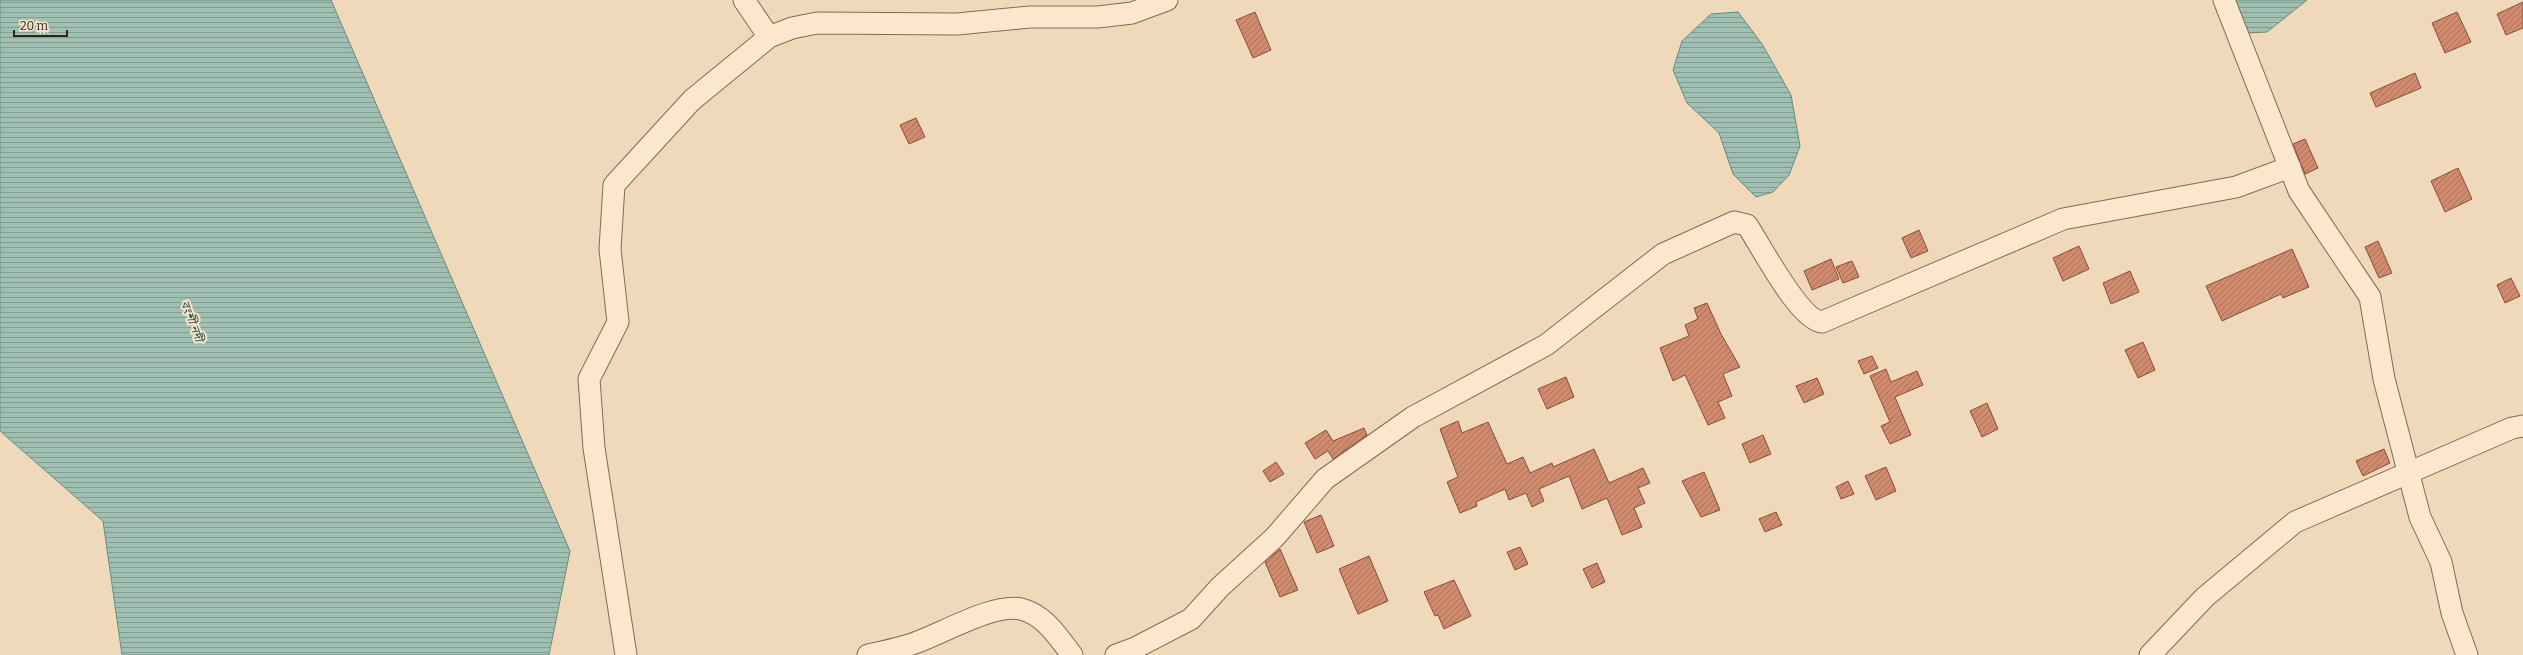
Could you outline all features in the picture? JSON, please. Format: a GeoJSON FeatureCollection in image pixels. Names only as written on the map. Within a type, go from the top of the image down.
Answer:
{"type":"FeatureCollection","features":[{"type":"Feature","properties":{"kind":"street"},"geometry":{"type":"LineString","coordinates":[[744,0],[770,37]]}},
{"type":"Feature","properties":{"kind":"street"},"geometry":{"type":"LineString","coordinates":[[626,655],[594,448],[589,379],[618,322],[610,249],[614,185],[692,100],[770,37],[792,28],[818,23],[957,24],[1030,17],[1098,17],[1132,13],[1167,0]]}},
{"type":"Feature","properties":{"kind":"street"},"geometry":{"type":"LineString","coordinates":[[2224,0],[2300,191],[2370,297],[2384,379],[2420,517],[2441,562],[2452,613],[2467,655]]}},
{"type":"Feature","properties":{"kind":"street"},"geometry":{"type":"LineString","coordinates":[[1116,655],[1135,648],[1191,619],[1220,587],[1274,537],[1325,480],[1407,421],[1546,346],[1664,254],[1734,222],[1747,224],[1800,308],[1814,321],[1822,322],[2063,218],[2236,187],[2290,167]]}},
{"type":"Feature","properties":{"kind":"street"},"geometry":{"type":"LineString","coordinates":[[2150,655],[2205,597],[2295,522],[2409,474],[2512,428],[2523,426]]}},
{"type":"Feature","properties":{"kind":"street"},"geometry":{"type":"LineString","coordinates":[[868,655],[910,645],[958,624],[1008,608],[1022,610],[1035,616],[1052,628],[1072,655]]}},
{"type":"Feature","properties":{"kind":"water","name":"বংশী নদী"},"geometry":{"type":"Polygon","coordinates":[[[0,0],[331,0],[570,551],[549,655],[122,655],[103,521],[0,431],[0,0]]]}},
{"type":"Feature","properties":{"kind":"water"},"geometry":{"type":"Polygon","coordinates":[[[2228,0],[2307,0],[2267,32],[2248,33],[2228,0]]]}},
{"type":"Feature","properties":{"kind":"water"},"geometry":{"type":"Polygon","coordinates":[[[1738,12],[1762,44],[1791,95],[1800,146],[1789,175],[1773,192],[1756,197],[1733,174],[1719,133],[1687,103],[1673,70],[1682,41],[1711,14],[1738,12]]]}},
{"type":"Feature","properties":{"kind":"building"},"geometry":{"type":"Polygon","coordinates":[[[2523,2],[2523,28],[2506,35],[2497,14],[2523,2]]]}},
{"type":"Feature","properties":{"kind":"building"},"geometry":{"type":"Polygon","coordinates":[[[1255,12],[1271,50],[1253,58],[1236,20],[1255,12]]]}},
{"type":"Feature","properties":{"kind":"building"},"geometry":{"type":"Polygon","coordinates":[[[2457,12],[2471,42],[2445,53],[2432,23],[2457,12]]]}},
{"type":"Feature","properties":{"kind":"building"},"geometry":{"type":"Polygon","coordinates":[[[2415,73],[2421,88],[2376,107],[2370,93],[2415,73]]]}},
{"type":"Feature","properties":{"kind":"building"},"geometry":{"type":"Polygon","coordinates":[[[916,118],[925,137],[909,144],[900,125],[916,118]]]}},
{"type":"Feature","properties":{"kind":"building"},"geometry":{"type":"Polygon","coordinates":[[[2305,139],[2318,168],[2305,174],[2293,144],[2305,139]]]}},
{"type":"Feature","properties":{"kind":"building"},"geometry":{"type":"Polygon","coordinates":[[[2458,168],[2472,199],[2445,212],[2431,181],[2458,168]]]}},
{"type":"Feature","properties":{"kind":"building"},"geometry":{"type":"Polygon","coordinates":[[[1919,230],[1928,251],[1911,258],[1902,238],[1919,230]]]}},
{"type":"Feature","properties":{"kind":"building"},"geometry":{"type":"Polygon","coordinates":[[[2378,241],[2392,273],[2379,278],[2365,247],[2378,241]]]}},
{"type":"Feature","properties":{"kind":"building"},"geometry":{"type":"Polygon","coordinates":[[[2079,246],[2089,269],[2063,281],[2053,258],[2079,246]]]}},
{"type":"Feature","properties":{"kind":"building"},"geometry":{"type":"Polygon","coordinates":[[[2292,249],[2309,287],[2283,298],[2281,294],[2222,321],[2206,286],[2292,249]]]}},
{"type":"Feature","properties":{"kind":"building"},"geometry":{"type":"Polygon","coordinates":[[[1831,259],[1839,279],[1812,290],[1804,271],[1831,259]]]}},
{"type":"Feature","properties":{"kind":"building"},"geometry":{"type":"Polygon","coordinates":[[[1852,261],[1859,277],[1843,283],[1836,267],[1852,261]]]}},
{"type":"Feature","properties":{"kind":"building"},"geometry":{"type":"Polygon","coordinates":[[[2130,271],[2139,292],[2111,304],[2103,283],[2130,271]]]}},
{"type":"Feature","properties":{"kind":"building"},"geometry":{"type":"Polygon","coordinates":[[[2511,278],[2520,296],[2505,303],[2497,285],[2511,278]]]}},
{"type":"Feature","properties":{"kind":"building"},"geometry":{"type":"Polygon","coordinates":[[[1707,303],[1721,334],[1740,367],[1723,374],[1732,396],[1718,402],[1725,418],[1708,425],[1685,375],[1673,381],[1660,348],[1689,336],[1685,325],[1698,319],[1694,308],[1707,303]]]}},
{"type":"Feature","properties":{"kind":"building"},"geometry":{"type":"Polygon","coordinates":[[[2143,342],[2155,370],[2138,378],[2125,350],[2143,342]]]}},
{"type":"Feature","properties":{"kind":"building"},"geometry":{"type":"Polygon","coordinates":[[[1872,356],[1878,368],[1864,374],[1858,361],[1872,356]]]}},
{"type":"Feature","properties":{"kind":"building"},"geometry":{"type":"Polygon","coordinates":[[[1886,369],[1891,382],[1917,371],[1923,385],[1895,397],[1911,435],[1890,444],[1881,426],[1890,422],[1870,376],[1886,369]]]}},
{"type":"Feature","properties":{"kind":"building"},"geometry":{"type":"Polygon","coordinates":[[[1566,377],[1574,397],[1547,409],[1538,389],[1566,377]]]}},
{"type":"Feature","properties":{"kind":"building"},"geometry":{"type":"Polygon","coordinates":[[[1817,378],[1824,394],[1804,403],[1796,386],[1817,378]]]}},
{"type":"Feature","properties":{"kind":"building"},"geometry":{"type":"Polygon","coordinates":[[[1987,403],[1998,429],[1982,437],[1970,411],[1987,403]]]}},
{"type":"Feature","properties":{"kind":"building"},"geometry":{"type":"Polygon","coordinates":[[[1458,421],[1462,433],[1488,422],[1507,464],[1523,457],[1530,473],[1552,463],[1553,467],[1594,449],[1609,483],[1643,468],[1650,483],[1638,488],[1645,503],[1634,508],[1642,527],[1622,535],[1607,498],[1582,509],[1569,476],[1539,489],[1544,501],[1532,507],[1526,493],[1509,500],[1505,489],[1476,502],[1477,506],[1460,513],[1447,482],[1458,477],[1440,429],[1458,421]]]}},
{"type":"Feature","properties":{"kind":"building"},"geometry":{"type":"Polygon","coordinates":[[[1364,428],[1367,435],[1333,459],[1328,451],[1315,459],[1305,443],[1326,430],[1333,441],[1364,428]]]}},
{"type":"Feature","properties":{"kind":"building"},"geometry":{"type":"Polygon","coordinates":[[[1763,435],[1771,454],[1750,463],[1742,444],[1763,435]]]}},
{"type":"Feature","properties":{"kind":"building"},"geometry":{"type":"Polygon","coordinates":[[[2384,449],[2390,463],[2363,476],[2356,461],[2384,449]]]}},
{"type":"Feature","properties":{"kind":"building"},"geometry":{"type":"Polygon","coordinates":[[[1276,462],[1284,474],[1270,482],[1263,471],[1276,462]]]}},
{"type":"Feature","properties":{"kind":"building"},"geometry":{"type":"Polygon","coordinates":[[[1886,467],[1896,491],[1876,500],[1865,476],[1886,467]]]}},
{"type":"Feature","properties":{"kind":"building"},"geometry":{"type":"Polygon","coordinates":[[[1704,472],[1720,510],[1701,517],[1682,481],[1704,472]]]}},
{"type":"Feature","properties":{"kind":"building"},"geometry":{"type":"Polygon","coordinates":[[[1848,481],[1854,494],[1841,499],[1836,487],[1848,481]]]}},
{"type":"Feature","properties":{"kind":"building"},"geometry":{"type":"Polygon","coordinates":[[[1776,512],[1782,525],[1765,532],[1759,519],[1776,512]]]}},
{"type":"Feature","properties":{"kind":"building"},"geometry":{"type":"Polygon","coordinates":[[[1321,515],[1334,546],[1317,553],[1304,522],[1321,515]]]}},
{"type":"Feature","properties":{"kind":"building"},"geometry":{"type":"Polygon","coordinates":[[[1520,547],[1528,564],[1515,570],[1507,552],[1520,547]]]}},
{"type":"Feature","properties":{"kind":"building"},"geometry":{"type":"Polygon","coordinates":[[[1280,549],[1298,590],[1280,597],[1265,562],[1280,549]]]}},
{"type":"Feature","properties":{"kind":"building"},"geometry":{"type":"Polygon","coordinates":[[[1369,556],[1388,601],[1358,614],[1339,569],[1369,556]]]}},
{"type":"Feature","properties":{"kind":"building"},"geometry":{"type":"Polygon","coordinates":[[[1597,563],[1605,582],[1592,588],[1583,569],[1597,563]]]}},
{"type":"Feature","properties":{"kind":"building"},"geometry":{"type":"Polygon","coordinates":[[[1454,580],[1471,616],[1444,629],[1438,615],[1435,616],[1424,592],[1454,580]]]}}]}
